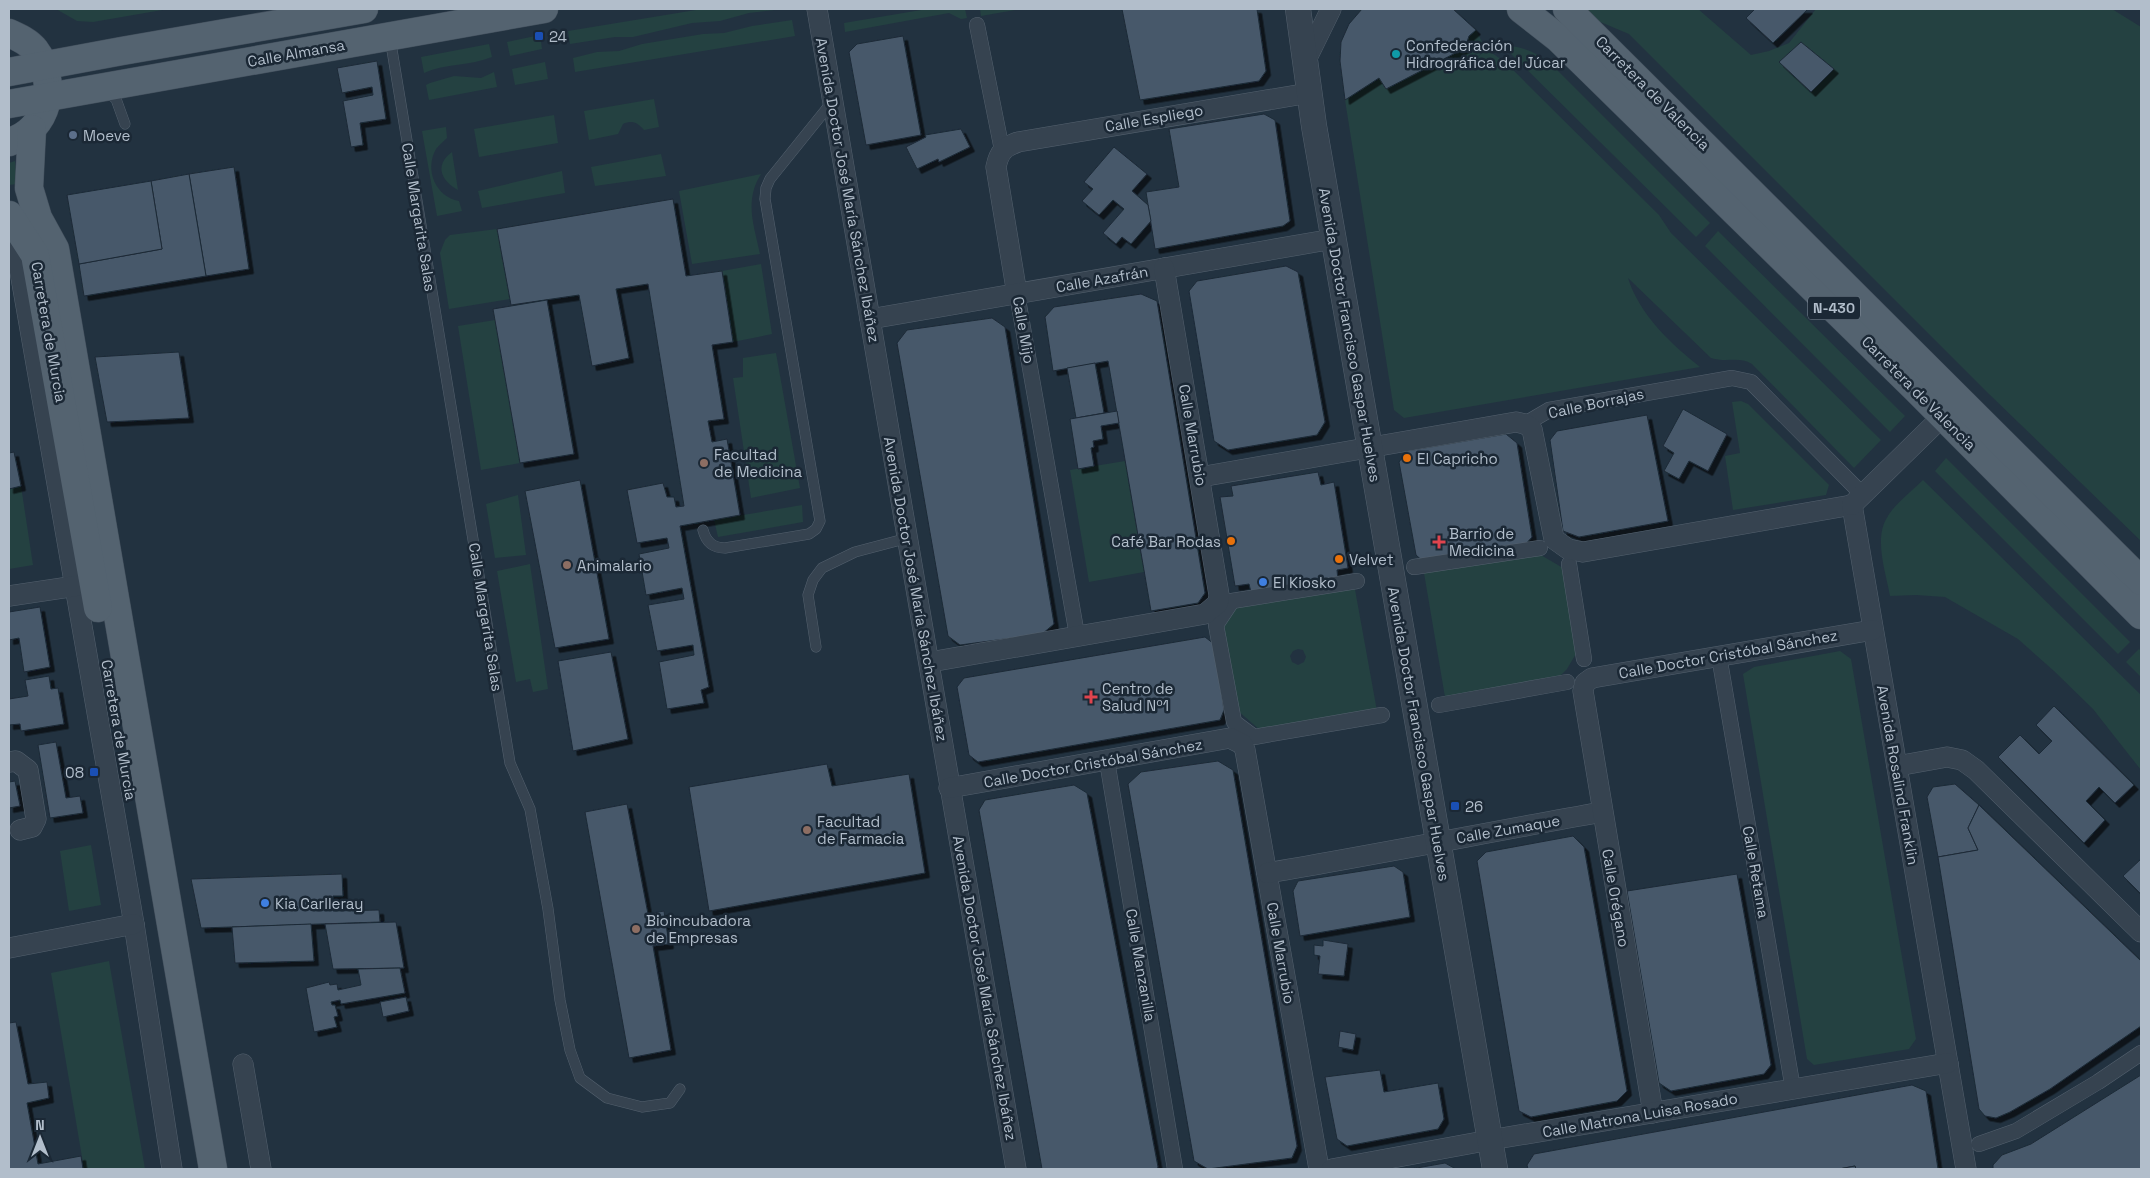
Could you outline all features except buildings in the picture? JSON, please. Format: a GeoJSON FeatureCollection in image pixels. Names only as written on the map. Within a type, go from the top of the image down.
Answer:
{"type":"FeatureCollection","features":[{"type":"Feature","properties":{"kind":"main road"},"geometry":{"type":"LineString","coordinates":[[9,72],[364,9]]}},
{"type":"Feature","properties":{"kind":"main road","name":"Calle Almansa"},"geometry":{"type":"LineString","coordinates":[[9,104],[544,9]]}},
{"type":"Feature","properties":{"kind":"main road","name":"Carretera de Valencia"},"geometry":{"type":"LineString","coordinates":[[1521,9],[1558,38],[1902,375],[2141,615]]}},
{"type":"Feature","properties":{"kind":"main road","name":"Carretera de Valencia"},"geometry":{"type":"LineString","coordinates":[[1567,9],[2141,581]]}},
{"type":"Feature","properties":{"kind":"main road"},"geometry":{"type":"LineString","coordinates":[[9,142],[18,139],[42,117],[49,97],[44,66],[34,48],[13,30]]}},
{"type":"Feature","properties":{"kind":"main road","name":"Carretera de Murcia"},"geometry":{"type":"LineString","coordinates":[[32,128],[29,188],[38,218],[55,249],[213,1169]]}},
{"type":"Feature","properties":{"kind":"main road","name":"Carretera de Murcia"},"geometry":{"type":"LineString","coordinates":[[9,216],[35,255],[194,1169]]}},
{"type":"Feature","properties":{"kind":"street","name":"Avenida Doctor José María Sánchez Ibáñez"},"geometry":{"type":"LineString","coordinates":[[817,9],[930,662],[949,788],[1016,1169]]}},
{"type":"Feature","properties":{"kind":"street"},"geometry":{"type":"LineString","coordinates":[[1288,9],[1304,51]]}},
{"type":"Feature","properties":{"kind":"street","name":"Avenida Doctor Francisco Gaspar Huelves"},"geometry":{"type":"LineString","coordinates":[[1298,9],[1309,93],[1333,239],[1495,1169]]}},
{"type":"Feature","properties":{"kind":"street","name":"Avenida Doctor Francisco Gaspar Huelves"},"geometry":{"type":"LineString","coordinates":[[1304,51],[1310,9]]}},
{"type":"Feature","properties":{"kind":"street"},"geometry":{"type":"LineString","coordinates":[[1304,51],[1331,9]]}},
{"type":"Feature","properties":{"kind":"street","name":"Calle Mijo"},"geometry":{"type":"LineString","coordinates":[[977,25],[1002,150],[996,166],[1077,635]]}},
{"type":"Feature","properties":{"kind":"street","name":"Calle Espliego"},"geometry":{"type":"LineString","coordinates":[[1002,150],[1006,146],[1018,142],[1309,93]]}},
{"type":"Feature","properties":{"kind":"street","name":"Carretera de Murcia"},"geometry":{"type":"LineString","coordinates":[[9,216],[76,586],[134,924],[172,1169]]}},
{"type":"Feature","properties":{"kind":"street","name":"Calle Azafrán"},"geometry":{"type":"LineString","coordinates":[[870,319],[1333,239]]}},
{"type":"Feature","properties":{"kind":"street","name":"Calle Marrubio"},"geometry":{"type":"LineString","coordinates":[[1164,268],[1222,606],[1216,625],[1234,722],[1245,750],[1319,1169]]}},
{"type":"Feature","properties":{"kind":"street","name":"Calle Borrajas"},"geometry":{"type":"LineString","coordinates":[[1200,476],[1516,422],[1526,424],[1549,410],[1732,378],[1751,382],[1857,499]]}},
{"type":"Feature","properties":{"kind":"street"},"geometry":{"type":"LineString","coordinates":[[1414,567],[1547,543],[1583,552],[1857,499],[1942,417]]}},
{"type":"Feature","properties":{"kind":"street"},"geometry":{"type":"LineString","coordinates":[[1526,424],[1532,430],[1547,543]]}},
{"type":"Feature","properties":{"kind":"street","name":"Avenida Rosalind Franklin"},"geometry":{"type":"LineString","coordinates":[[1857,499],[1873,630],[1966,1169]]}},
{"type":"Feature","properties":{"kind":"street"},"geometry":{"type":"LineString","coordinates":[[1569,564],[1584,659]]}},
{"type":"Feature","properties":{"kind":"street"},"geometry":{"type":"LineString","coordinates":[[930,662],[1206,614],[1232,602],[1357,581]]}},
{"type":"Feature","properties":{"kind":"street"},"geometry":{"type":"LineString","coordinates":[[9,596],[76,586]]}},
{"type":"Feature","properties":{"kind":"street","name":"Calle Doctor Cristóbal Sánchez"},"geometry":{"type":"LineString","coordinates":[[1439,705],[1873,630]]}},
{"type":"Feature","properties":{"kind":"street","name":"Calle Retama"},"geometry":{"type":"LineString","coordinates":[[1719,656],[1793,1089]]}},
{"type":"Feature","properties":{"kind":"street","name":"Calle Orégano"},"geometry":{"type":"LineString","coordinates":[[1576,682],[1583,692],[1653,1113]]}},
{"type":"Feature","properties":{"kind":"street","name":"Calle Doctor Cristóbal Sánchez"},"geometry":{"type":"LineString","coordinates":[[949,788],[1230,738],[1239,734],[1254,737],[1382,715]]}},
{"type":"Feature","properties":{"kind":"street"},"geometry":{"type":"LineString","coordinates":[[1897,766],[1947,757],[1962,760],[1976,770],[2141,932]]}},
{"type":"Feature","properties":{"kind":"street"},"geometry":{"type":"LineString","coordinates":[[9,762],[16,761],[28,770],[36,819],[32,827],[20,830]]}},
{"type":"Feature","properties":{"kind":"street","name":"Calle Manzanilla"},"geometry":{"type":"LineString","coordinates":[[1106,761],[1175,1169]]}},
{"type":"Feature","properties":{"kind":"street","name":"Calle Zumaque"},"geometry":{"type":"LineString","coordinates":[[1266,873],[1384,854],[1438,841],[1602,812]]}},
{"type":"Feature","properties":{"kind":"street"},"geometry":{"type":"LineString","coordinates":[[9,948],[134,924]]}},
{"type":"Feature","properties":{"kind":"street"},"geometry":{"type":"LineString","coordinates":[[1980,1144],[2016,1131],[2098,1082],[2141,1053]]}},
{"type":"Feature","properties":{"kind":"street","name":"Calle Matrona Luisa Rosado"},"geometry":{"type":"LineString","coordinates":[[1332,1169],[1490,1140],[1948,1062]]}},
{"type":"Feature","properties":{"kind":"street"},"geometry":{"type":"LineString","coordinates":[[243,1064],[260,1169]]}},
{"type":"Feature","properties":{"kind":"lane","name":"Calle Margarita Salas"},"geometry":{"type":"LineString","coordinates":[[390,37],[510,762],[530,809],[548,909],[560,1000],[570,1050],[580,1078],[607,1098],[642,1107],[670,1103],[680,1089]]}},
{"type":"Feature","properties":{"kind":"lane"},"geometry":{"type":"LineString","coordinates":[[101,87],[116,99],[125,124]]}},
{"type":"Feature","properties":{"kind":"lane"},"geometry":{"type":"LineString","coordinates":[[703,530],[705,538],[710,544],[716,548],[725,548],[809,534],[816,529],[820,521],[765,199],[766,188],[770,179],[832,101]]}},
{"type":"Feature","properties":{"kind":"lane"},"geometry":{"type":"LineString","coordinates":[[816,647],[808,595],[813,580],[822,568],[855,552],[908,538]]}},
{"type":"Feature","properties":{"kind":"green space"},"geometry":{"type":"Polygon","coordinates":[[[56,9],[168,9],[93,22],[77,21],[56,9]]]}},
{"type":"Feature","properties":{"kind":"green space"},"geometry":{"type":"Polygon","coordinates":[[[702,9],[783,9],[749,13],[720,21],[692,23],[633,37],[615,37],[570,44],[568,31],[702,9]]]}},
{"type":"Feature","properties":{"kind":"green space"},"geometry":{"type":"Polygon","coordinates":[[[927,9],[965,9],[967,18],[961,19],[949,13],[845,32],[844,23],[927,9]]]}},
{"type":"Feature","properties":{"kind":"green space"},"geometry":{"type":"Polygon","coordinates":[[[980,9],[1021,9],[981,16],[980,9]]]}},
{"type":"Feature","properties":{"kind":"green space"},"geometry":{"type":"Polygon","coordinates":[[[1586,9],[1698,9],[1751,55],[1769,51],[1789,43],[1816,9],[2112,9],[2141,27],[2141,541],[1989,394],[1629,34],[1598,21],[1586,9]]]}},
{"type":"Feature","properties":{"kind":"green space"},"geometry":{"type":"Polygon","coordinates":[[[792,20],[795,36],[575,72],[573,58],[597,52],[619,51],[642,44],[703,34],[724,33],[752,26],[792,20]]]}},
{"type":"Feature","properties":{"kind":"green space"},"geometry":{"type":"Polygon","coordinates":[[[1476,30],[1485,48],[1477,58],[1486,49],[1505,62],[1659,215],[1671,233],[1881,440],[1854,468],[1752,364],[1742,360],[1711,358],[1628,278],[1633,291],[1648,316],[1667,338],[1700,367],[1404,418],[1394,410],[1345,100],[1379,78],[1386,88],[1465,48],[1469,36],[1476,30]]]}},
{"type":"Feature","properties":{"kind":"green space"},"geometry":{"type":"Polygon","coordinates":[[[540,35],[542,49],[510,56],[507,42],[540,35]]]}},
{"type":"Feature","properties":{"kind":"green space"},"geometry":{"type":"Polygon","coordinates":[[[489,44],[492,57],[424,73],[421,57],[489,44]]]}},
{"type":"Feature","properties":{"kind":"green space"},"geometry":{"type":"Polygon","coordinates":[[[1502,45],[1528,50],[1550,63],[1710,223],[1696,237],[1502,45]]]}},
{"type":"Feature","properties":{"kind":"green space"},"geometry":{"type":"Polygon","coordinates":[[[545,62],[548,79],[515,85],[512,69],[545,62]]]}},
{"type":"Feature","properties":{"kind":"green space"},"geometry":{"type":"Polygon","coordinates":[[[494,72],[497,87],[429,100],[426,85],[430,83],[454,76],[481,78],[494,72]]]}},
{"type":"Feature","properties":{"kind":"green space"},"geometry":{"type":"Polygon","coordinates":[[[654,99],[659,127],[644,130],[639,125],[629,122],[623,124],[618,134],[589,140],[584,111],[654,99]]]}},
{"type":"Feature","properties":{"kind":"green space"},"geometry":{"type":"Polygon","coordinates":[[[554,115],[558,143],[479,157],[474,129],[554,115]]]}},
{"type":"Feature","properties":{"kind":"green space"},"geometry":{"type":"Polygon","coordinates":[[[446,127],[447,138],[436,149],[431,165],[432,174],[438,188],[444,194],[459,201],[462,211],[437,216],[422,131],[446,127]]]}},
{"type":"Feature","properties":{"kind":"green space"},"geometry":{"type":"Polygon","coordinates":[[[452,152],[458,190],[447,182],[442,172],[443,162],[452,152]]]}},
{"type":"Feature","properties":{"kind":"green space"},"geometry":{"type":"Polygon","coordinates":[[[661,154],[666,176],[595,186],[591,167],[661,154]]]}},
{"type":"Feature","properties":{"kind":"green space"},"geometry":{"type":"Polygon","coordinates":[[[15,161],[17,184],[9,185],[9,163],[15,161]]]}},
{"type":"Feature","properties":{"kind":"green space"},"geometry":{"type":"Polygon","coordinates":[[[562,171],[565,193],[482,208],[478,191],[562,171]]]}},
{"type":"Feature","properties":{"kind":"green space"},"geometry":{"type":"Polygon","coordinates":[[[761,174],[753,194],[752,204],[753,223],[760,254],[692,264],[679,191],[761,174]]]}},
{"type":"Feature","properties":{"kind":"green space"},"geometry":{"type":"Polygon","coordinates":[[[497,229],[510,299],[449,309],[440,253],[445,240],[450,235],[497,229]]]}},
{"type":"Feature","properties":{"kind":"green space"},"geometry":{"type":"Polygon","coordinates":[[[1718,231],[1905,416],[1890,432],[1705,246],[1718,231]]]}},
{"type":"Feature","properties":{"kind":"green space"},"geometry":{"type":"Polygon","coordinates":[[[761,264],[772,334],[733,342],[722,271],[761,264]]]}},
{"type":"Feature","properties":{"kind":"green space"},"geometry":{"type":"Polygon","coordinates":[[[495,320],[520,463],[481,470],[458,326],[495,320]]]}},
{"type":"Feature","properties":{"kind":"green space"},"geometry":{"type":"Polygon","coordinates":[[[776,353],[800,488],[751,498],[733,378],[743,377],[743,358],[776,353]]]}},
{"type":"Feature","properties":{"kind":"green space"},"geometry":{"type":"Polygon","coordinates":[[[1741,401],[1748,404],[1829,485],[1826,495],[1733,510],[1725,456],[1740,453],[1732,402],[1741,401]]]}},
{"type":"Feature","properties":{"kind":"green space"},"geometry":{"type":"Polygon","coordinates":[[[1946,458],[2130,642],[2118,654],[1935,471],[1946,458]]]}},
{"type":"Feature","properties":{"kind":"green space"},"geometry":{"type":"Polygon","coordinates":[[[1125,461],[1144,572],[1089,582],[1070,470],[1125,461]]]}},
{"type":"Feature","properties":{"kind":"green space"},"geometry":{"type":"Polygon","coordinates":[[[1923,480],[2141,695],[2141,770],[2093,709],[2018,639],[1945,597],[1890,596],[1882,555],[1881,534],[1888,516],[1895,507],[1923,480]]]}},
{"type":"Feature","properties":{"kind":"green space"},"geometry":{"type":"Polygon","coordinates":[[[21,486],[33,565],[9,569],[9,489],[21,486]]]}},
{"type":"Feature","properties":{"kind":"green space"},"geometry":{"type":"Polygon","coordinates":[[[518,495],[526,555],[495,558],[486,504],[518,495]]]}},
{"type":"Feature","properties":{"kind":"green space"},"geometry":{"type":"Polygon","coordinates":[[[802,505],[803,522],[718,537],[714,520],[802,505]]]}},
{"type":"Feature","properties":{"kind":"green space"},"geometry":{"type":"Polygon","coordinates":[[[1534,551],[1563,568],[1577,652],[1567,669],[1559,677],[1445,697],[1424,573],[1534,551]]]}},
{"type":"Feature","properties":{"kind":"green space"},"geometry":{"type":"Polygon","coordinates":[[[530,564],[548,689],[533,692],[530,679],[516,682],[497,571],[530,564]]]}},
{"type":"Feature","properties":{"kind":"green space"},"geometry":{"type":"Polygon","coordinates":[[[1354,584],[1377,711],[1260,730],[1237,710],[1222,624],[1240,604],[1354,584]],[[1303,650],[1293,651],[1290,656],[1292,662],[1298,665],[1304,662],[1306,657],[1303,650]]]}},
{"type":"Feature","properties":{"kind":"green space"},"geometry":{"type":"Polygon","coordinates":[[[2139,649],[2141,651],[2141,677],[2126,662],[2139,649]]]}},
{"type":"Feature","properties":{"kind":"green space"},"geometry":{"type":"Polygon","coordinates":[[[1840,651],[1851,659],[1916,1039],[1909,1049],[1814,1065],[1807,1059],[1743,674],[1754,667],[1840,651]]]}},
{"type":"Feature","properties":{"kind":"green space"},"geometry":{"type":"Polygon","coordinates":[[[91,845],[101,905],[69,911],[60,851],[91,845]]]}},
{"type":"Feature","properties":{"kind":"green space"},"geometry":{"type":"Polygon","coordinates":[[[109,961],[145,1169],[84,1169],[51,973],[109,961]]]}},
{"type":"Feature","properties":{"kind":"place","name":"24"},"geometry":{"type":"Point","coordinates":[539,36]}},
{"type":"Feature","properties":{"kind":"place","name":"Confederación Hidrográfica del Júcar"},"geometry":{"type":"Point","coordinates":[1396,54]}},
{"type":"Feature","properties":{"kind":"place","name":"Moeve"},"geometry":{"type":"Point","coordinates":[73,135]}},
{"type":"Feature","properties":{"kind":"place","name":"El Capricho"},"geometry":{"type":"Point","coordinates":[1407,458]}},
{"type":"Feature","properties":{"kind":"place","name":"Facultad de Medicina"},"geometry":{"type":"Point","coordinates":[704,463]}},
{"type":"Feature","properties":{"kind":"place","name":"Café Bar Rodas"},"geometry":{"type":"Point","coordinates":[1231,541]}},
{"type":"Feature","properties":{"kind":"place","name":"Barrio de Medicina"},"geometry":{"type":"Point","coordinates":[1439,542]}},
{"type":"Feature","properties":{"kind":"place","name":"Velvet"},"geometry":{"type":"Point","coordinates":[1339,559]}},
{"type":"Feature","properties":{"kind":"place","name":"Animalario"},"geometry":{"type":"Point","coordinates":[567,565]}},
{"type":"Feature","properties":{"kind":"place","name":"El Kiosko"},"geometry":{"type":"Point","coordinates":[1263,582]}},
{"type":"Feature","properties":{"kind":"place","name":"Centro de Salud Nº1"},"geometry":{"type":"Point","coordinates":[1091,697]}},
{"type":"Feature","properties":{"kind":"place","name":"08"},"geometry":{"type":"Point","coordinates":[94,772]}},
{"type":"Feature","properties":{"kind":"place","name":"26"},"geometry":{"type":"Point","coordinates":[1455,806]}},
{"type":"Feature","properties":{"kind":"place","name":"Facultad de Farmacia"},"geometry":{"type":"Point","coordinates":[807,830]}},
{"type":"Feature","properties":{"kind":"place","name":"Kia Carlleray"},"geometry":{"type":"Point","coordinates":[265,903]}},
{"type":"Feature","properties":{"kind":"place","name":"Bioincubadora de Empresas"},"geometry":{"type":"Point","coordinates":[636,929]}}]}
